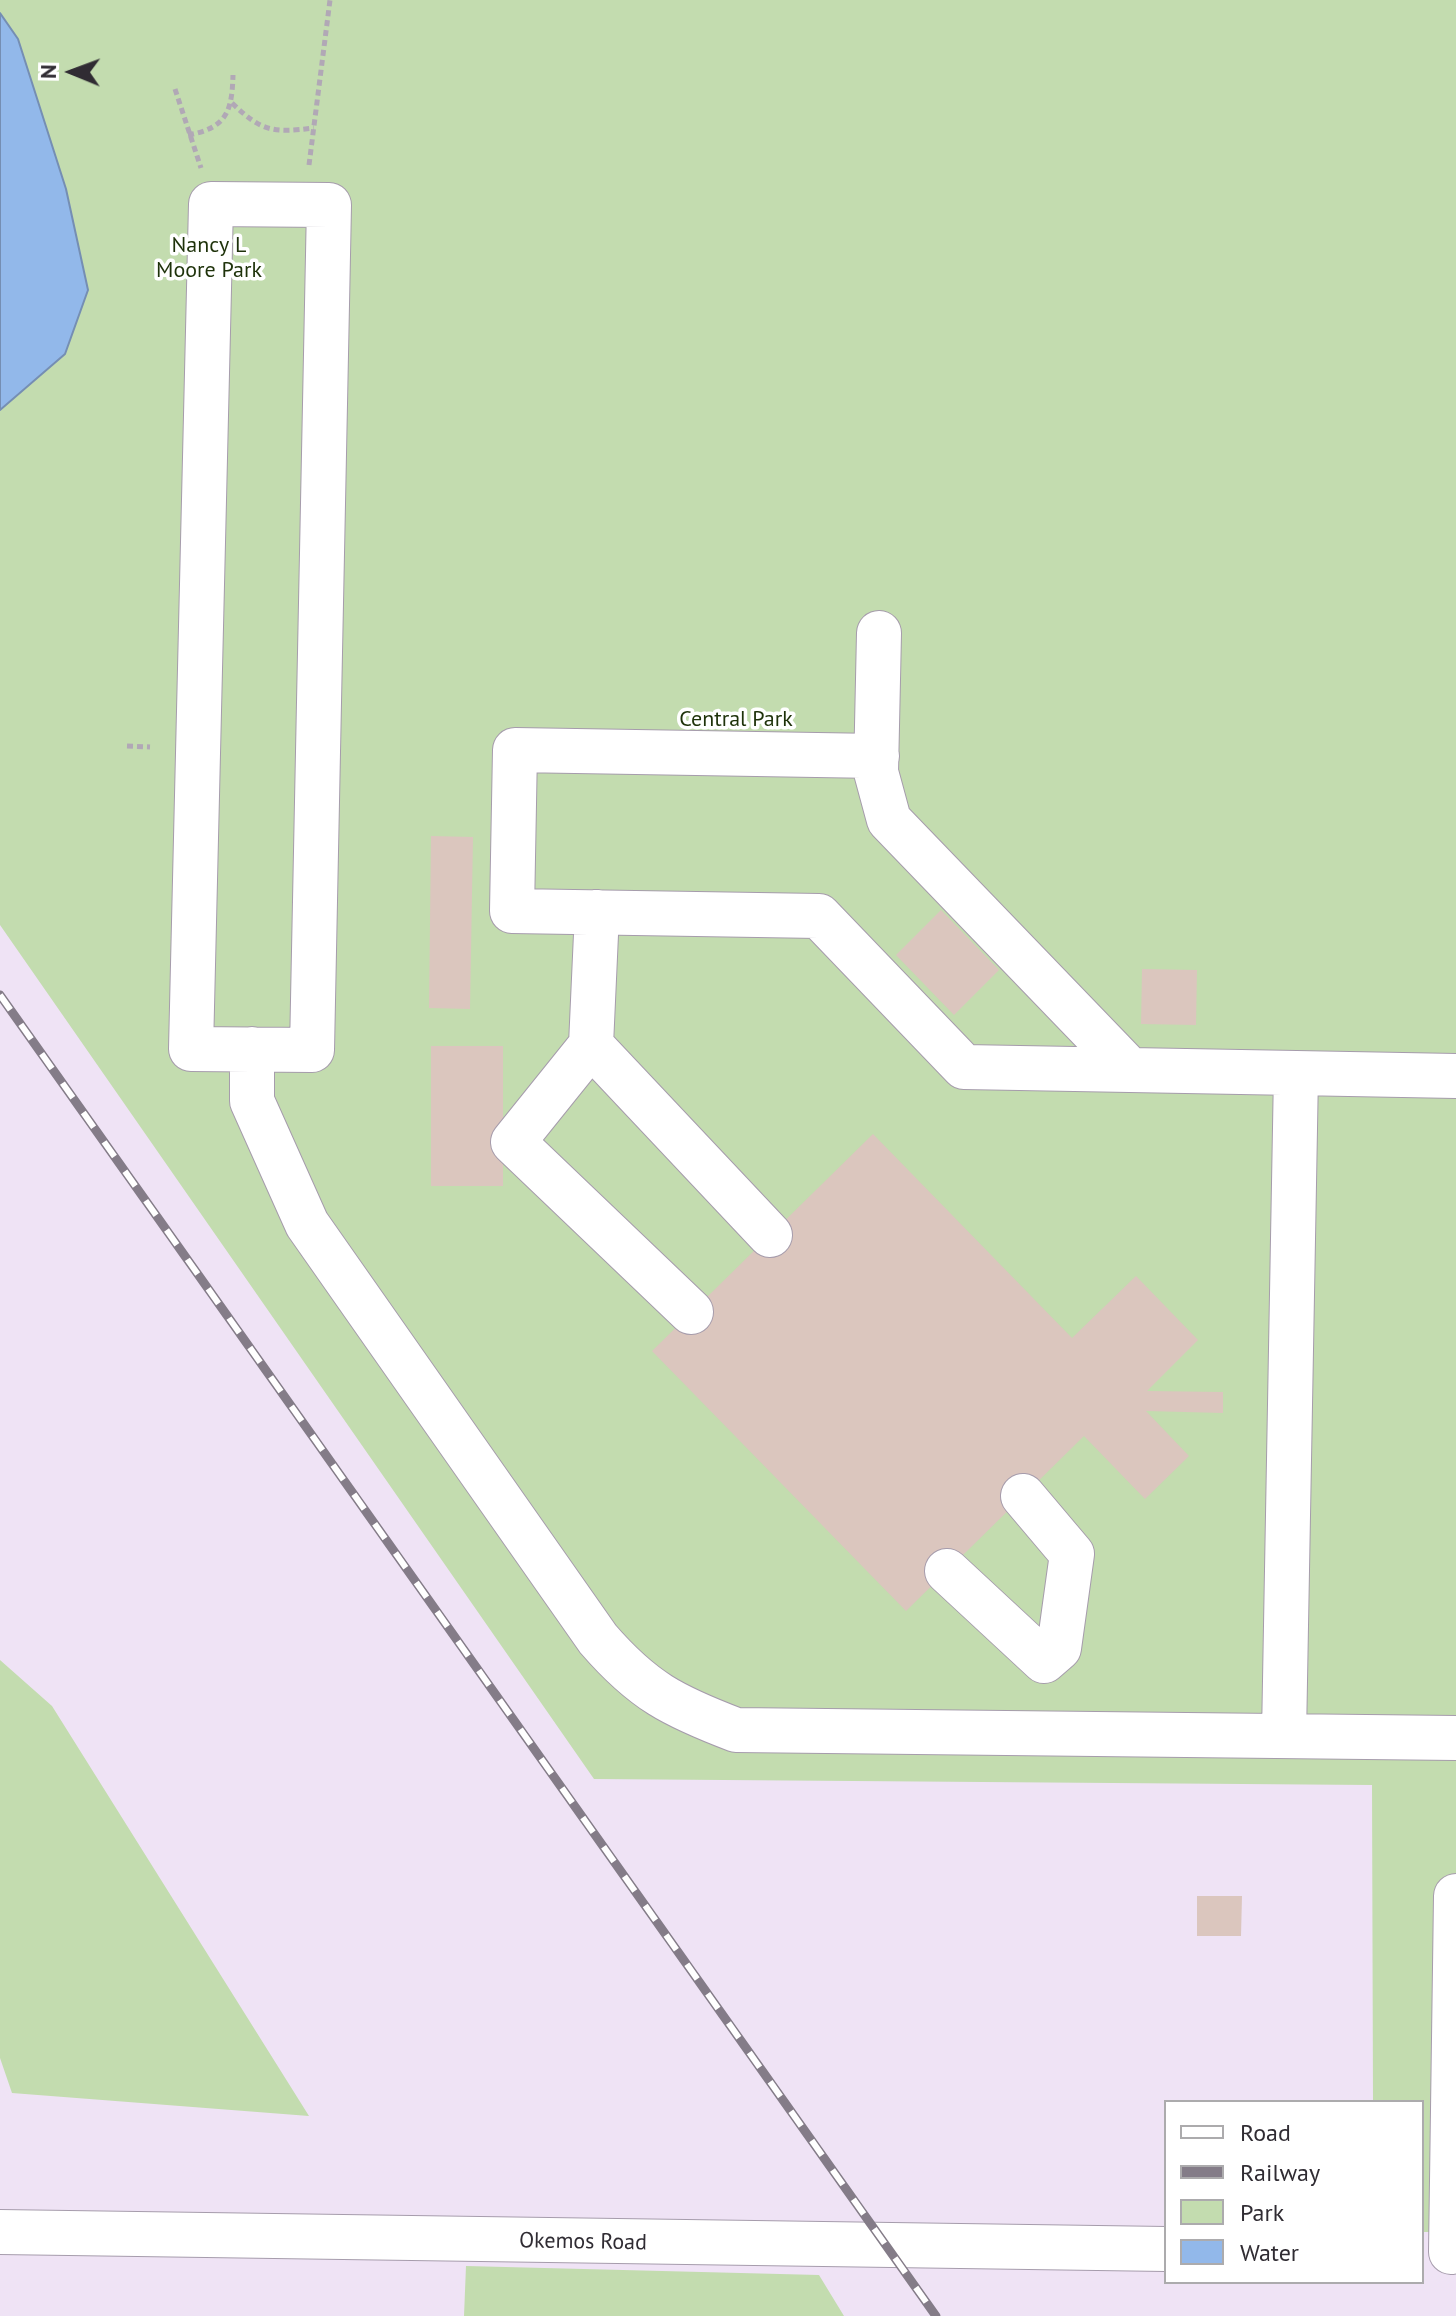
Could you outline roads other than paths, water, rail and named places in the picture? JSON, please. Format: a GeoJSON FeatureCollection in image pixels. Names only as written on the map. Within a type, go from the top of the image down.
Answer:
{"type":"FeatureCollection","features":[{"type":"Feature","properties":{"kind":"street"},"geometry":{"type":"LineString","coordinates":[[211,204],[329,205],[312,1050],[252,1049],[191,1049],[211,204]]}},
{"type":"Feature","properties":{"kind":"street"},"geometry":{"type":"LineString","coordinates":[[879,633],[878,790],[889,820],[1130,1070]]}},
{"type":"Feature","properties":{"kind":"street"},"geometry":{"type":"LineString","coordinates":[[877,756],[515,750],[512,911],[819,916],[964,1067],[1456,1076]]}},
{"type":"Feature","properties":{"kind":"street"},"geometry":{"type":"LineString","coordinates":[[597,912],[591,1045],[513,1142],[691,1312]]}},
{"type":"Feature","properties":{"kind":"street"},"geometry":{"type":"LineString","coordinates":[[591,1045],[770,1235]]}},
{"type":"Feature","properties":{"kind":"street"},"geometry":{"type":"LineString","coordinates":[[252,1049],[252,1101],[307,1224],[598,1639],[623,1668],[673,1706],[736,1730],[1456,1738]]}},
{"type":"Feature","properties":{"kind":"street"},"geometry":{"type":"LineString","coordinates":[[1284,1736],[1296,1073]]}},
{"type":"Feature","properties":{"kind":"street"},"geometry":{"type":"LineString","coordinates":[[947,1571],[1044,1661],[1059,1648],[1072,1554],[1023,1496]]}},
{"type":"Feature","properties":{"kind":"street"},"geometry":{"type":"LineString","coordinates":[[1049,1733],[1050,1655]]}},
{"type":"Feature","properties":{"kind":"street"},"geometry":{"type":"LineString","coordinates":[[1443,2252],[1456,1896]]}},
{"type":"Feature","properties":{"kind":"street","name":"Okemos Road"},"geometry":{"type":"LineString","coordinates":[[0,2232],[1164,2249]]}},
{"type":"Feature","properties":{"kind":"water"},"geometry":{"type":"Polygon","coordinates":[[[0,13],[18,39],[66,189],[88,290],[65,354],[0,410],[0,13]]]}},
{"type":"Feature","properties":{"kind":"railway"},"geometry":{"type":"LineString","coordinates":[[0,995],[936,2316]]}},
{"type":"Feature","properties":{"kind":"park label","name":"Nancy L Moore Park"},"geometry":{"type":"Point","coordinates":[209,258]}},
{"type":"Feature","properties":{"kind":"park label","name":"Central Park"},"geometry":{"type":"Point","coordinates":[736,720]}}]}
